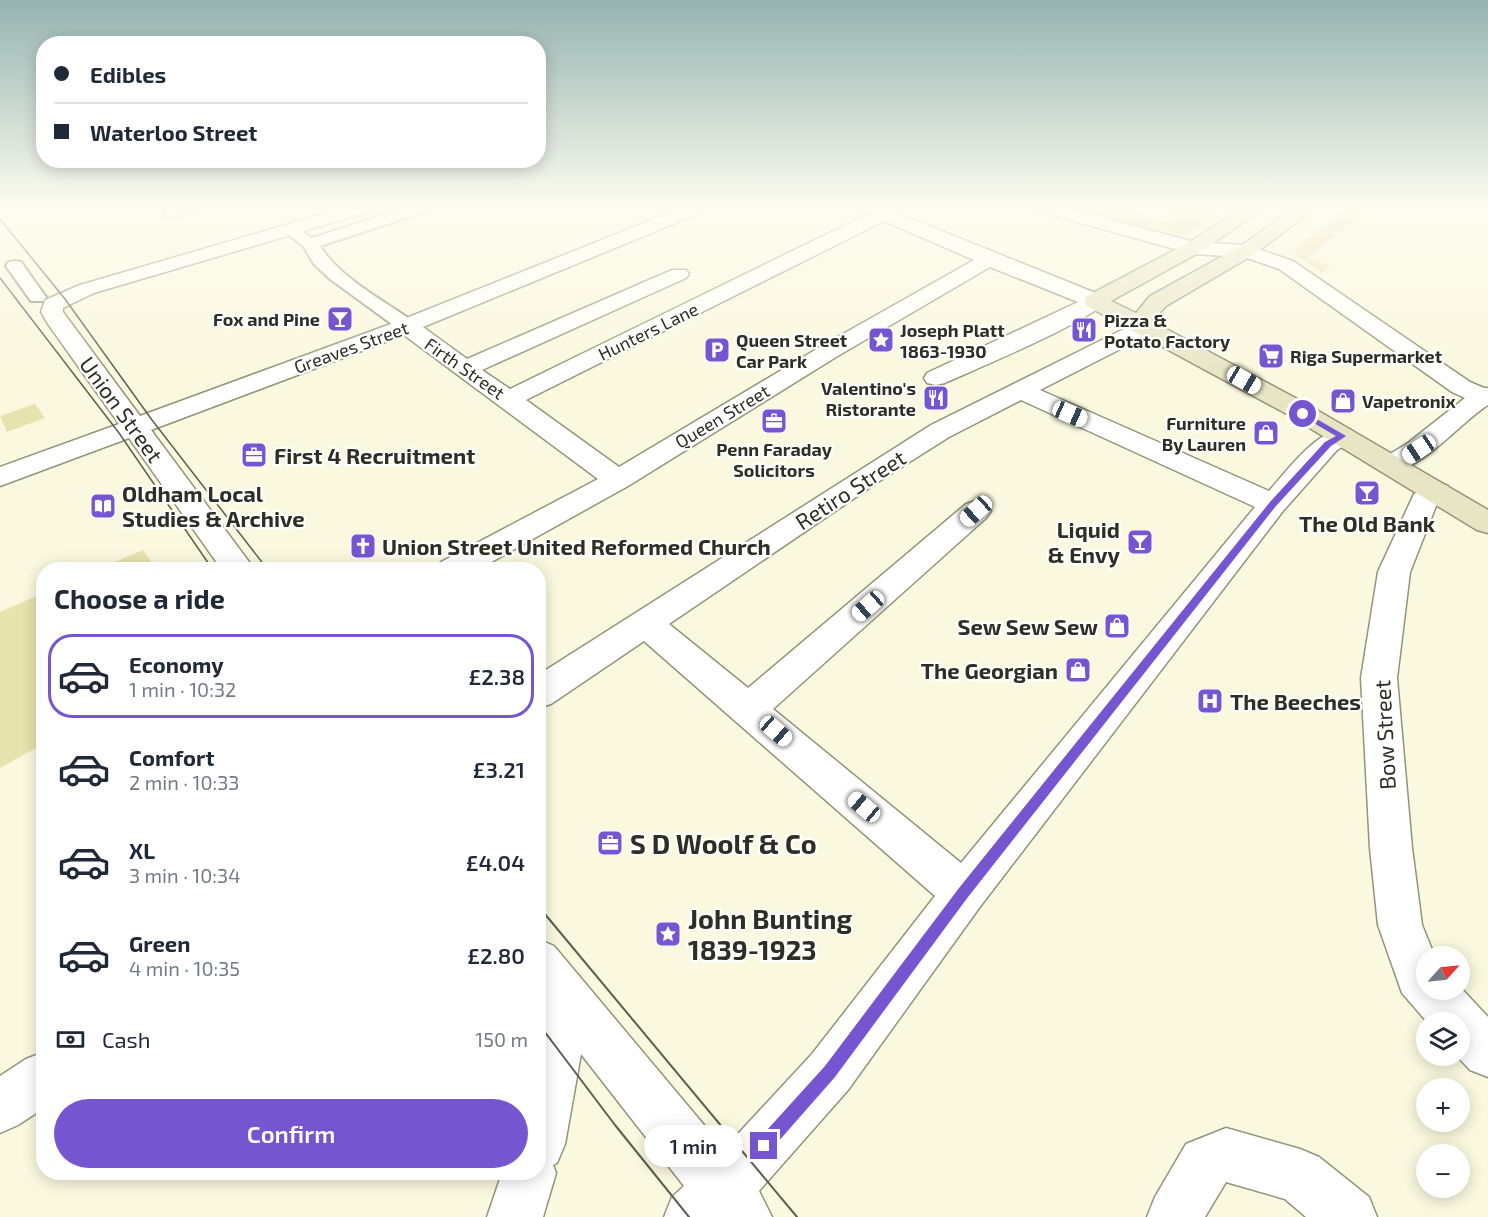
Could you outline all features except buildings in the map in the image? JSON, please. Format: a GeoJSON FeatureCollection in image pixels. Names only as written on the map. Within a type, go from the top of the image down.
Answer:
{"type":"FeatureCollection","features":[{"type":"Feature","properties":{"kind":"main road"},"geometry":{"type":"LineString","coordinates":[[1095,301],[1164,264]]}},
{"type":"Feature","properties":{"kind":"main road"},"geometry":{"type":"LineString","coordinates":[[1143,325],[1146,315],[1158,301],[1223,264]]}},
{"type":"Feature","properties":{"kind":"main road"},"geometry":{"type":"LineString","coordinates":[[1095,301],[1143,325],[1342,436],[1488,524]]}},
{"type":"Feature","properties":{"kind":"street"},"geometry":{"type":"LineString","coordinates":[[45,301],[172,264]]}},
{"type":"Feature","properties":{"kind":"street","name":"Firth Street"},"geometry":{"type":"LineString","coordinates":[[324,264],[336,275],[618,480]]}},
{"type":"Feature","properties":{"kind":"street","name":"Greaves Street"},"geometry":{"type":"LineString","coordinates":[[0,477],[407,326],[560,264]]}},
{"type":"Feature","properties":{"kind":"street","name":"Hunters Lane"},"geometry":{"type":"LineString","coordinates":[[509,399],[771,264]]}},
{"type":"Feature","properties":{"kind":"street","name":"Queen Street"},"geometry":{"type":"LineString","coordinates":[[467,562],[618,480],[828,352],[982,264]]}},
{"type":"Feature","properties":{"kind":"street"},"geometry":{"type":"LineString","coordinates":[[1002,264],[1095,301]]}},
{"type":"Feature","properties":{"kind":"street"},"geometry":{"type":"LineString","coordinates":[[1283,264],[1461,387],[1485,396]]}},
{"type":"Feature","properties":{"kind":"street","name":"Union Street"},"geometry":{"type":"LineString","coordinates":[[15,266],[45,301],[59,324],[234,562]]}},
{"type":"Feature","properties":{"kind":"street"},"geometry":{"type":"LineString","coordinates":[[466,368],[679,274]]}},
{"type":"Feature","properties":{"kind":"street"},"geometry":{"type":"LineString","coordinates":[[936,378],[1070,316],[1095,301]]}},
{"type":"Feature","properties":{"kind":"street","name":"Retiro Street"},"geometry":{"type":"LineString","coordinates":[[546,689],[940,431],[1136,332],[1143,325]]}},
{"type":"Feature","properties":{"kind":"street"},"geometry":{"type":"LineString","coordinates":[[1019,390],[1273,504]]}},
{"type":"Feature","properties":{"kind":"street"},"geometry":{"type":"LineString","coordinates":[[1392,465],[1419,449],[1485,396]]}},
{"type":"Feature","properties":{"kind":"street"},"geometry":{"type":"LineString","coordinates":[[553,980],[720,1208],[752,1160],[830,1072],[964,893],[1273,504],[1328,444],[1342,436]]}},
{"type":"Feature","properties":{"kind":"street","name":"Bow Street"},"geometry":{"type":"LineString","coordinates":[[1416,968],[1400,925],[1391,848],[1379,678],[1394,572],[1424,501],[1438,492]]}},
{"type":"Feature","properties":{"kind":"street"},"geometry":{"type":"LineString","coordinates":[[749,708],[976,511]]}},
{"type":"Feature","properties":{"kind":"street"},"geometry":{"type":"LineString","coordinates":[[646,623],[749,708],[964,893]]}},
{"type":"Feature","properties":{"kind":"street"},"geometry":{"type":"LineString","coordinates":[[546,1057],[553,980]]}},
{"type":"Feature","properties":{"kind":"street"},"geometry":{"type":"LineString","coordinates":[[1439,1000],[1450,1012]]}},
{"type":"Feature","properties":{"kind":"street"},"geometry":{"type":"LineString","coordinates":[[1470,1034],[1488,1052]]}},
{"type":"Feature","properties":{"kind":"street"},"geometry":{"type":"LineString","coordinates":[[0,1107],[36,1082]]}},
{"type":"Feature","properties":{"kind":"street"},"geometry":{"type":"LineString","coordinates":[[1175,1217],[1205,1163],[1226,1155],[1300,1176],[1349,1217]]}},
{"type":"Feature","properties":{"kind":"street"},"geometry":{"type":"LineString","coordinates":[[514,1217],[527,1180]]}},
{"type":"Feature","properties":{"kind":"shaded area"},"geometry":{"type":"Polygon","coordinates":[[[1309,264],[1330,266],[1322,273],[1309,264]]]}},
{"type":"Feature","properties":{"kind":"shaded area"},"geometry":{"type":"Polygon","coordinates":[[[35,404],[45,418],[7,432],[0,416],[35,404]]]}},
{"type":"Feature","properties":{"kind":"shaded area"},"geometry":{"type":"Polygon","coordinates":[[[143,550],[151,562],[115,562],[143,550]]]}},
{"type":"Feature","properties":{"kind":"shaded area"},"geometry":{"type":"Polygon","coordinates":[[[36,596],[36,748],[0,768],[0,612],[36,596]]]}},
{"type":"Feature","properties":{"kind":"tram line"},"geometry":{"type":"LineString","coordinates":[[36,264],[65,299],[152,420],[262,562]]}},
{"type":"Feature","properties":{"kind":"tram line"},"geometry":{"type":"LineString","coordinates":[[0,278],[119,433],[208,562]]}},
{"type":"Feature","properties":{"kind":"tram line"},"geometry":{"type":"LineString","coordinates":[[546,915],[797,1217]]}},
{"type":"Feature","properties":{"kind":"tram line"},"geometry":{"type":"LineString","coordinates":[[546,1034],[689,1217]]}},
{"type":"Feature","properties":{"kind":"place","name":"Fox and Pine"},"geometry":{"type":"Point","coordinates":[340,319]}},
{"type":"Feature","properties":{"kind":"place","name":"Pizza & Potato Factory"},"geometry":{"type":"Point","coordinates":[1084,330]}},
{"type":"Feature","properties":{"kind":"place","name":"Joseph Platt 1863-1930"},"geometry":{"type":"Point","coordinates":[881,340]}},
{"type":"Feature","properties":{"kind":"place","name":"Queen Street Car Park"},"geometry":{"type":"Point","coordinates":[717,350]}},
{"type":"Feature","properties":{"kind":"place","name":"Riga Supermarket"},"geometry":{"type":"Point","coordinates":[1271,356]}},
{"type":"Feature","properties":{"kind":"place","name":"Valentino's Ristorante"},"geometry":{"type":"Point","coordinates":[936,398]}},
{"type":"Feature","properties":{"kind":"place","name":"Vapetronix"},"geometry":{"type":"Point","coordinates":[1343,401]}},
{"type":"Feature","properties":{"kind":"place","name":"Penn Faraday Solicitors"},"geometry":{"type":"Point","coordinates":[774,421]}},
{"type":"Feature","properties":{"kind":"place","name":"Furniture By Lauren"},"geometry":{"type":"Point","coordinates":[1266,433]}},
{"type":"Feature","properties":{"kind":"place","name":"First 4 Recruitment"},"geometry":{"type":"Point","coordinates":[254,455]}},
{"type":"Feature","properties":{"kind":"place","name":"The Old Bank"},"geometry":{"type":"Point","coordinates":[1367,493]}},
{"type":"Feature","properties":{"kind":"place","name":"Oldham Local Studies & Archive"},"geometry":{"type":"Point","coordinates":[103,506]}},
{"type":"Feature","properties":{"kind":"place","name":"Liquid & Envy"},"geometry":{"type":"Point","coordinates":[1140,542]}},
{"type":"Feature","properties":{"kind":"place","name":"Union Street United Reformed Church"},"geometry":{"type":"Point","coordinates":[363,546]}},
{"type":"Feature","properties":{"kind":"place","name":"Sew Sew Sew"},"geometry":{"type":"Point","coordinates":[1117,626]}},
{"type":"Feature","properties":{"kind":"place","name":"The Georgian"},"geometry":{"type":"Point","coordinates":[1078,670]}},
{"type":"Feature","properties":{"kind":"place","name":"The Beeches"},"geometry":{"type":"Point","coordinates":[1210,701]}},
{"type":"Feature","properties":{"kind":"place","name":"S D Woolf & Co"},"geometry":{"type":"Point","coordinates":[610,843]}},
{"type":"Feature","properties":{"kind":"place","name":"John Bunting 1839-1923"},"geometry":{"type":"Point","coordinates":[668,934]}},
{"type":"Feature","properties":{"kind":"route"},"geometry":{"type":"LineString","coordinates":[[764,1146],[830,1072],[964,893],[1273,504],[1328,444],[1342,436],[1303,414]]}}]}
